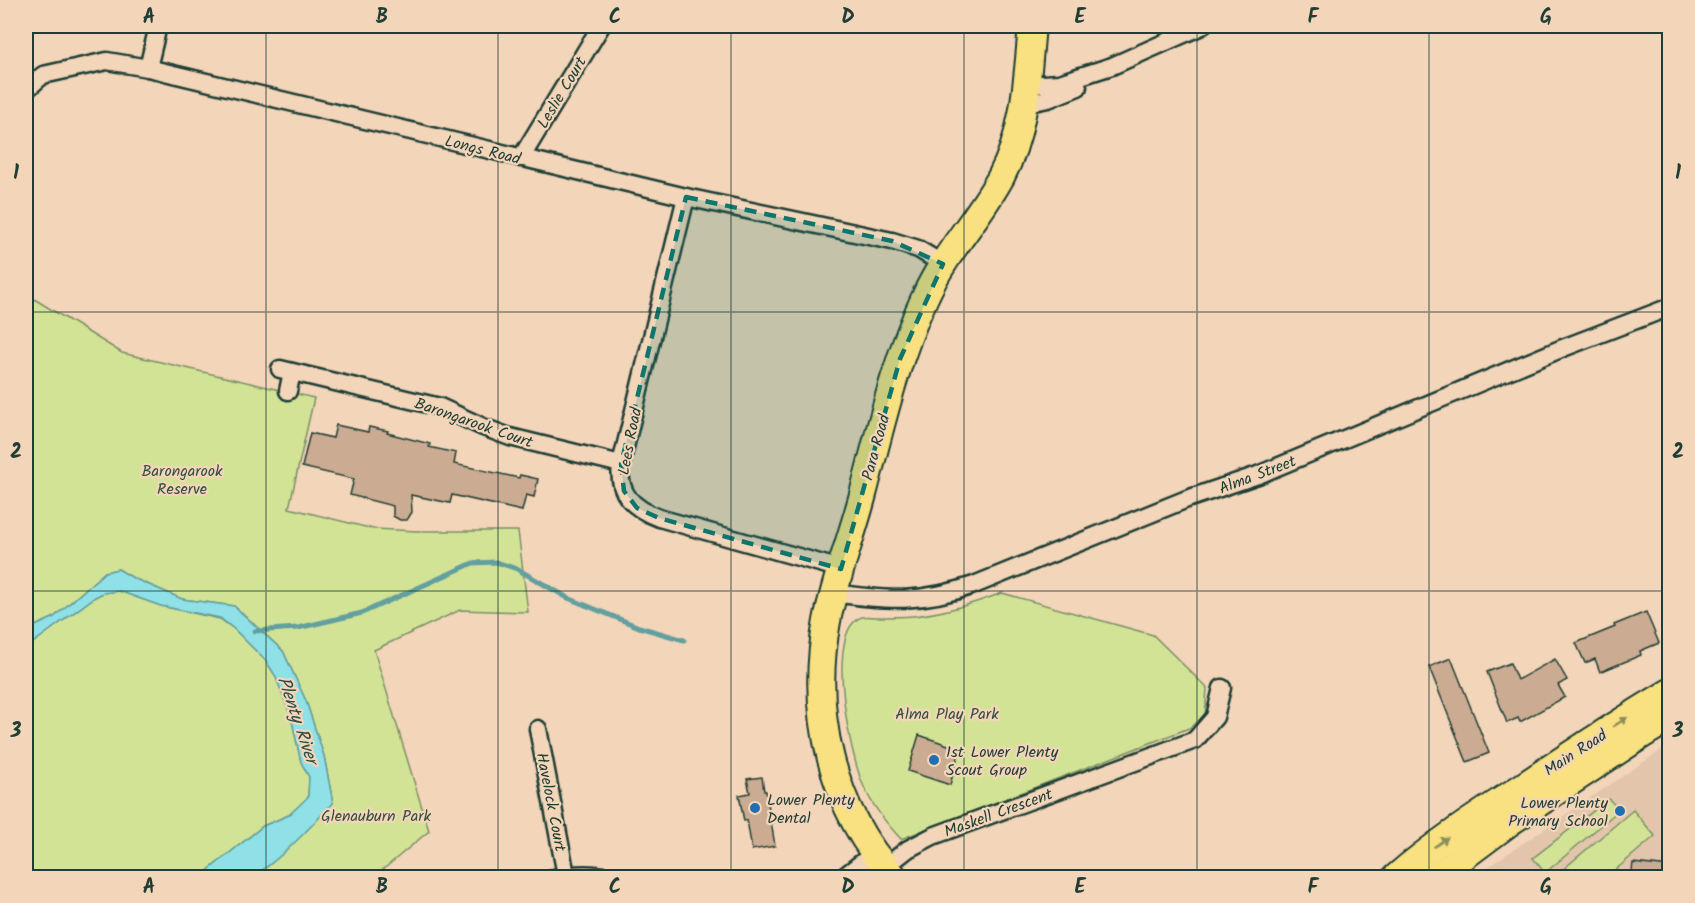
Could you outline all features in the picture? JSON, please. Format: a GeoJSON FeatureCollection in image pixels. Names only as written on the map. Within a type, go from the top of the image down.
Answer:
{"type":"FeatureCollection","features":[{"type":"Feature","properties":{"kind":"main road","name":"Para Road"},"geometry":{"type":"LineString","coordinates":[[884,866],[861,833],[842,791],[823,725],[821,663],[827,622],[900,359],[926,294],[1001,176],[1020,128],[1026,95],[1032,26]]}},
{"type":"Feature","properties":{"kind":"main road","name":"Main Road"},"geometry":{"type":"LineString","coordinates":[[1395,878],[1415,860],[1492,806],[1670,692]]}},
{"type":"Feature","properties":{"kind":"main road","name":"Main Road"},"geometry":{"type":"LineString","coordinates":[[1435,878],[1510,822],[1670,718]]}},
{"type":"Feature","properties":{"kind":"street"},"geometry":{"type":"LineString","coordinates":[[148,68],[158,26]]}},
{"type":"Feature","properties":{"kind":"street","name":"Leslie Court"},"geometry":{"type":"LineString","coordinates":[[521,158],[601,26]]}},
{"type":"Feature","properties":{"kind":"street"},"geometry":{"type":"LineString","coordinates":[[1026,95],[1112,66],[1202,26]]}},
{"type":"Feature","properties":{"kind":"street","name":"Longs Road"},"geometry":{"type":"LineString","coordinates":[[26,90],[43,75],[107,62],[148,68],[686,197],[891,241],[918,249],[943,264]]}},
{"type":"Feature","properties":{"kind":"street","name":"Lees Road"},"geometry":{"type":"LineString","coordinates":[[686,197],[621,464],[620,476],[624,491],[637,508],[647,514],[838,581]]}},
{"type":"Feature","properties":{"kind":"street","name":"Alma Street"},"geometry":{"type":"LineString","coordinates":[[838,581],[881,599],[935,596],[974,585],[1187,500],[1258,475],[1563,348],[1670,307]]}},
{"type":"Feature","properties":{"kind":"street","name":"Barongarook Court"},"geometry":{"type":"LineString","coordinates":[[288,391],[286,371],[440,407],[483,428],[510,437],[621,464]]}},
{"type":"Feature","properties":{"kind":"street","name":"Maskell Crescent"},"geometry":{"type":"LineString","coordinates":[[842,878],[884,866],[908,849],[933,836],[1195,740],[1215,717],[1222,688]]}},
{"type":"Feature","properties":{"kind":"street","name":"Havelock Court"},"geometry":{"type":"LineString","coordinates":[[538,729],[560,876]]}},
{"type":"Feature","properties":{"kind":"street"},"geometry":{"type":"LineString","coordinates":[[560,876],[589,873],[615,878]]}},
{"type":"Feature","properties":{"kind":"highlighted area"},"geometry":{"type":"Polygon","coordinates":[[[686,197],[892,241],[943,264],[900,359],[841,569],[659,518],[637,508],[624,491],[621,464],[686,197]]]}},
{"type":"Feature","properties":{"kind":"shaded area","name":"Lower Plenty Primary School"},"geometry":{"type":"Polygon","coordinates":[[[1669,745],[1669,877],[1473,877],[1669,745]]]}},
{"type":"Feature","properties":{"kind":"green space","name":"Barongarook Reserve"},"geometry":{"type":"Polygon","coordinates":[[[26,294],[122,353],[314,398],[289,508],[373,529],[518,531],[528,612],[460,610],[374,650],[429,831],[374,877],[248,877],[293,843],[333,803],[324,756],[306,701],[283,651],[234,606],[182,599],[118,569],[105,572],[53,618],[26,630],[26,294]]]}},
{"type":"Feature","properties":{"kind":"green space"},"geometry":{"type":"Polygon","coordinates":[[[119,591],[161,606],[220,619],[234,629],[266,661],[275,675],[291,716],[301,762],[309,777],[308,798],[289,815],[263,826],[200,877],[26,877],[26,648],[95,597],[103,593],[119,591]]]}},
{"type":"Feature","properties":{"kind":"green space","name":"Alma Play Park"},"geometry":{"type":"Polygon","coordinates":[[[1002,593],[1153,635],[1207,688],[1205,716],[1189,728],[901,839],[880,814],[864,787],[853,751],[847,725],[842,669],[844,645],[850,627],[862,617],[936,613],[1002,593]]]}},
{"type":"Feature","properties":{"kind":"green space"},"geometry":{"type":"Polygon","coordinates":[[[1609,799],[1619,810],[1545,873],[1533,858],[1609,799]]]}},
{"type":"Feature","properties":{"kind":"green space"},"geometry":{"type":"Polygon","coordinates":[[[1633,810],[1655,836],[1607,877],[1554,877],[1633,810]]]}},
{"type":"Feature","properties":{"kind":"water","name":"Plenty River"},"geometry":{"type":"Polygon","coordinates":[[[118,569],[182,599],[234,606],[283,651],[306,701],[324,756],[333,803],[279,857],[267,867],[246,878],[200,877],[263,826],[289,815],[308,797],[309,777],[301,762],[291,716],[275,675],[266,661],[220,618],[161,606],[119,591],[103,593],[95,597],[26,648],[26,630],[53,618],[105,572],[118,569]]]}},
{"type":"Feature","properties":{"kind":"building"},"geometry":{"type":"Polygon","coordinates":[[[336,425],[368,432],[369,427],[388,431],[387,433],[430,444],[429,447],[456,453],[454,464],[519,478],[520,475],[538,479],[534,497],[526,495],[522,511],[452,495],[450,503],[411,495],[412,512],[407,520],[400,520],[393,516],[393,506],[350,495],[354,479],[302,467],[310,433],[333,438],[336,425]]]}},
{"type":"Feature","properties":{"kind":"building"},"geometry":{"type":"Polygon","coordinates":[[[1646,612],[1659,643],[1640,651],[1641,655],[1600,672],[1595,659],[1585,663],[1576,643],[1646,612]]]}},
{"type":"Feature","properties":{"kind":"building"},"geometry":{"type":"Polygon","coordinates":[[[1451,658],[1489,753],[1467,762],[1429,667],[1451,658]]]}},
{"type":"Feature","properties":{"kind":"building"},"geometry":{"type":"Polygon","coordinates":[[[1555,659],[1567,680],[1558,685],[1565,697],[1520,722],[1518,718],[1507,723],[1487,672],[1510,663],[1517,680],[1555,659]]]}},
{"type":"Feature","properties":{"kind":"building","name":"1st Lower Plenty Scout Group"},"geometry":{"type":"Polygon","coordinates":[[[919,735],[960,749],[950,785],[908,771],[919,735]]]}},
{"type":"Feature","properties":{"kind":"building","name":"Lower Plenty Dental"},"geometry":{"type":"Polygon","coordinates":[[[762,777],[775,846],[752,850],[747,820],[744,821],[739,795],[750,793],[747,779],[762,777]]]}},
{"type":"Feature","properties":{"kind":"building"},"geometry":{"type":"Polygon","coordinates":[[[1633,863],[1670,867],[1670,878],[1631,878],[1633,863]]]}},
{"type":"Feature","properties":{"kind":"waterway"},"geometry":{"type":"LineString","coordinates":[[255,631],[298,628],[362,613],[473,563],[496,562],[517,569],[568,598],[639,627],[684,640]]}},
{"type":"Feature","properties":{"kind":"place","name":"1st Lower Plenty Scout Group"},"geometry":{"type":"Point","coordinates":[934,760]}},
{"type":"Feature","properties":{"kind":"place","name":"Lower Plenty Dental"},"geometry":{"type":"Point","coordinates":[755,808]}},
{"type":"Feature","properties":{"kind":"place","name":"Lower Plenty Primary School"},"geometry":{"type":"Point","coordinates":[1620,811]}},
{"type":"Feature","properties":{"kind":"park label","name":"Glenauburn Park"},"geometry":{"type":"Point","coordinates":[376,815]}}]}
